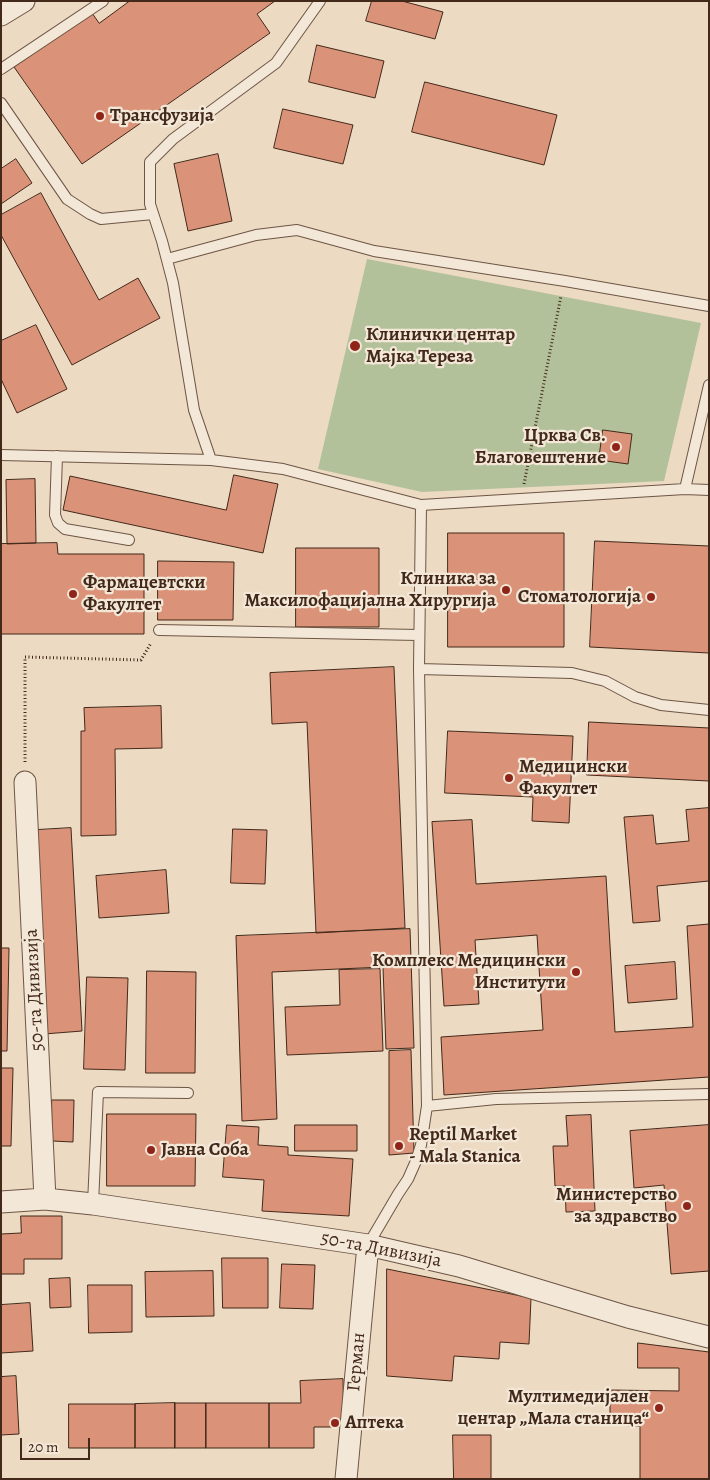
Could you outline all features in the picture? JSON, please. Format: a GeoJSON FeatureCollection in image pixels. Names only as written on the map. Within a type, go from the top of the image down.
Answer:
{"type":"FeatureCollection","features":[{"type":"Feature","properties":{"kind":"street"},"geometry":{"type":"LineString","coordinates":[[1,15],[24,1]]}},
{"type":"Feature","properties":{"kind":"street","name":"50-та Дивизија"},"geometry":{"type":"LineString","coordinates":[[25,782],[45,1199]]}},
{"type":"Feature","properties":{"kind":"street","name":"50-та Дивизија"},"geometry":{"type":"LineString","coordinates":[[1,1202],[45,1199],[93,1204],[368,1245],[459,1266],[628,1317],[709,1337]]}},
{"type":"Feature","properties":{"kind":"street","name":"Герман"},"geometry":{"type":"LineString","coordinates":[[346,1479],[368,1245]]}},
{"type":"Feature","properties":{"kind":"lane"},"geometry":{"type":"LineString","coordinates":[[1,69],[102,1]]}},
{"type":"Feature","properties":{"kind":"lane"},"geometry":{"type":"LineString","coordinates":[[211,460],[194,410],[173,283],[150,204],[150,162],[173,139],[276,64],[319,2]]}},
{"type":"Feature","properties":{"kind":"lane"},"geometry":{"type":"LineString","coordinates":[[1,103],[67,199],[101,220],[153,214]]}},
{"type":"Feature","properties":{"kind":"lane"},"geometry":{"type":"LineString","coordinates":[[167,258],[256,235],[297,230],[374,252],[564,281],[709,306]]}},
{"type":"Feature","properties":{"kind":"lane"},"geometry":{"type":"LineString","coordinates":[[685,488],[709,385]]}},
{"type":"Feature","properties":{"kind":"lane"},"geometry":{"type":"LineString","coordinates":[[1,455],[211,460],[284,469],[421,505],[685,488],[709,490]]}},
{"type":"Feature","properties":{"kind":"lane"},"geometry":{"type":"LineString","coordinates":[[57,456],[55,515],[58,523],[65,528],[130,540]]}},
{"type":"Feature","properties":{"kind":"lane"},"geometry":{"type":"LineString","coordinates":[[368,1245],[408,1179],[416,1161],[421,1145],[427,1106],[418,635],[421,505]]}},
{"type":"Feature","properties":{"kind":"lane"},"geometry":{"type":"LineString","coordinates":[[159,630],[418,635]]}},
{"type":"Feature","properties":{"kind":"lane"},"geometry":{"type":"LineString","coordinates":[[419,669],[572,673],[604,681],[635,697],[661,705],[709,710]]}},
{"type":"Feature","properties":{"kind":"lane"},"geometry":{"type":"LineString","coordinates":[[93,1204],[98,1092],[188,1093]]}},
{"type":"Feature","properties":{"kind":"lane"},"geometry":{"type":"LineString","coordinates":[[427,1106],[496,1099],[709,1094]]}},
{"type":"Feature","properties":{"kind":"path"},"geometry":{"type":"LineString","coordinates":[[520,499],[564,281]]}},
{"type":"Feature","properties":{"kind":"path"},"geometry":{"type":"LineString","coordinates":[[25,782],[25,656],[140,660],[159,630]]}},
{"type":"Feature","properties":{"kind":"green space"},"geometry":{"type":"Polygon","coordinates":[[[367,259],[701,323],[664,481],[422,492],[318,469],[367,259]]]}},
{"type":"Feature","properties":{"kind":"building","name":"Трансфузија"},"geometry":{"type":"Polygon","coordinates":[[[130,1],[275,1],[257,14],[270,33],[82,164],[14,67],[92,13],[99,23],[130,1]]]}},
{"type":"Feature","properties":{"kind":"building"},"geometry":{"type":"Polygon","coordinates":[[[372,1],[402,1],[443,12],[435,39],[366,21],[372,1]]]}},
{"type":"Feature","properties":{"kind":"building"},"geometry":{"type":"Polygon","coordinates":[[[317,45],[384,61],[375,98],[309,82],[317,45]]]}},
{"type":"Feature","properties":{"kind":"building"},"geometry":{"type":"Polygon","coordinates":[[[425,82],[557,115],[544,165],[412,132],[425,82]]]}},
{"type":"Feature","properties":{"kind":"building"},"geometry":{"type":"Polygon","coordinates":[[[283,109],[353,125],[343,164],[274,148],[283,109]]]}},
{"type":"Feature","properties":{"kind":"building"},"geometry":{"type":"Polygon","coordinates":[[[218,154],[232,221],[188,231],[174,164],[218,154]]]}},
{"type":"Feature","properties":{"kind":"building"},"geometry":{"type":"Polygon","coordinates":[[[16,159],[32,183],[1,204],[1,169],[16,159]]]}},
{"type":"Feature","properties":{"kind":"building"},"geometry":{"type":"Polygon","coordinates":[[[41,193],[99,300],[138,278],[160,318],[72,365],[1,235],[1,215],[41,193]]]}},
{"type":"Feature","properties":{"kind":"building"},"geometry":{"type":"Polygon","coordinates":[[[36,325],[67,389],[17,413],[1,379],[1,341],[36,325]]]}},
{"type":"Feature","properties":{"kind":"building","name":"Црква Св. Благовештение"},"geometry":{"type":"Polygon","coordinates":[[[603,430],[632,434],[628,464],[599,460],[603,430]]]}},
{"type":"Feature","properties":{"kind":"building"},"geometry":{"type":"Polygon","coordinates":[[[234,475],[278,484],[263,553],[63,510],[70,476],[226,510],[234,475]]]}},
{"type":"Feature","properties":{"kind":"building"},"geometry":{"type":"Polygon","coordinates":[[[35,479],[36,543],[7,544],[6,480],[35,479]]]}},
{"type":"Feature","properties":{"kind":"building","name":"Клиника за Максилофацијална Хирургија"},"geometry":{"type":"Polygon","coordinates":[[[448,533],[564,533],[564,647],[448,647],[448,533]]]}},
{"type":"Feature","properties":{"kind":"building","name":"Стоматологија"},"geometry":{"type":"Polygon","coordinates":[[[595,541],[709,546],[709,653],[590,647],[595,541]]]}},
{"type":"Feature","properties":{"kind":"building","name":"Фармацевтски Факултет"},"geometry":{"type":"Polygon","coordinates":[[[57,543],[58,554],[144,554],[144,634],[1,634],[1,544],[57,543]]]}},
{"type":"Feature","properties":{"kind":"building"},"geometry":{"type":"Polygon","coordinates":[[[296,548],[379,548],[379,627],[296,627],[296,548]]]}},
{"type":"Feature","properties":{"kind":"building"},"geometry":{"type":"Polygon","coordinates":[[[158,561],[234,562],[233,620],[158,620],[158,561]]]}},
{"type":"Feature","properties":{"kind":"building"},"geometry":{"type":"Polygon","coordinates":[[[394,667],[405,928],[316,933],[307,722],[272,724],[270,673],[394,667]]]}},
{"type":"Feature","properties":{"kind":"building"},"geometry":{"type":"Polygon","coordinates":[[[161,706],[162,748],[115,749],[116,835],[81,836],[81,731],[85,731],[84,708],[161,706]]]}},
{"type":"Feature","properties":{"kind":"building"},"geometry":{"type":"Polygon","coordinates":[[[589,722],[709,728],[709,781],[587,775],[589,722]]]}},
{"type":"Feature","properties":{"kind":"building","name":"Медицински Факултет"},"geometry":{"type":"Polygon","coordinates":[[[448,731],[573,736],[569,823],[532,821],[533,797],[445,793],[448,731]]]}},
{"type":"Feature","properties":{"kind":"building"},"geometry":{"type":"Polygon","coordinates":[[[709,808],[709,881],[657,886],[660,921],[633,923],[624,817],[653,815],[656,844],[689,841],[686,810],[709,808]]]}},
{"type":"Feature","properties":{"kind":"building","name":"Комплекс Медицински Институти"},"geometry":{"type":"Polygon","coordinates":[[[472,820],[476,884],[606,876],[615,1032],[693,1027],[687,926],[709,924],[709,1077],[444,1095],[441,1037],[543,1030],[537,935],[475,940],[479,1004],[444,1006],[432,822],[472,820]]]}},
{"type":"Feature","properties":{"kind":"building"},"geometry":{"type":"Polygon","coordinates":[[[71,828],[82,1031],[44,1034],[37,830],[71,828]]]}},
{"type":"Feature","properties":{"kind":"building"},"geometry":{"type":"Polygon","coordinates":[[[233,829],[267,830],[265,884],[231,883],[233,829]]]}},
{"type":"Feature","properties":{"kind":"building"},"geometry":{"type":"Polygon","coordinates":[[[166,870],[169,913],[99,918],[96,876],[166,870]]]}},
{"type":"Feature","properties":{"kind":"building"},"geometry":{"type":"Polygon","coordinates":[[[410,929],[414,1048],[386,1049],[383,967],[272,972],[277,1119],[242,1121],[236,936],[410,929]]]}},
{"type":"Feature","properties":{"kind":"building"},"geometry":{"type":"Polygon","coordinates":[[[1,948],[9,948],[7,1051],[1,1051],[1,948]]]}},
{"type":"Feature","properties":{"kind":"building"},"geometry":{"type":"Polygon","coordinates":[[[675,962],[677,999],[628,1003],[625,966],[675,962]]]}},
{"type":"Feature","properties":{"kind":"building"},"geometry":{"type":"Polygon","coordinates":[[[380,969],[383,1051],[287,1055],[285,1007],[340,1005],[339,970],[380,969]]]}},
{"type":"Feature","properties":{"kind":"building"},"geometry":{"type":"Polygon","coordinates":[[[147,971],[196,972],[195,1073],[146,1073],[147,971]]]}},
{"type":"Feature","properties":{"kind":"building"},"geometry":{"type":"Polygon","coordinates":[[[87,977],[128,978],[125,1070],[84,1069],[87,977]]]}},
{"type":"Feature","properties":{"kind":"building"},"geometry":{"type":"Polygon","coordinates":[[[411,1050],[414,1153],[389,1155],[389,1051],[411,1050]]]}},
{"type":"Feature","properties":{"kind":"building"},"geometry":{"type":"Polygon","coordinates":[[[1,1068],[13,1068],[11,1146],[1,1146],[1,1068]]]}},
{"type":"Feature","properties":{"kind":"building"},"geometry":{"type":"Polygon","coordinates":[[[52,1100],[74,1100],[73,1142],[52,1141],[52,1100]]]}},
{"type":"Feature","properties":{"kind":"building","name":"Јавна Соба"},"geometry":{"type":"Polygon","coordinates":[[[107,1114],[196,1114],[195,1186],[107,1186],[107,1114]]]}},
{"type":"Feature","properties":{"kind":"building"},"geometry":{"type":"Polygon","coordinates":[[[591,1115],[595,1211],[566,1212],[565,1186],[555,1186],[553,1146],[568,1146],[566,1116],[591,1115]]]}},
{"type":"Feature","properties":{"kind":"building"},"geometry":{"type":"Polygon","coordinates":[[[227,1125],[259,1127],[258,1145],[288,1147],[288,1155],[353,1159],[349,1216],[262,1211],[264,1180],[223,1177],[227,1125]]]}},
{"type":"Feature","properties":{"kind":"building"},"geometry":{"type":"Polygon","coordinates":[[[295,1125],[357,1125],[357,1151],[295,1151],[295,1125]]]}},
{"type":"Feature","properties":{"kind":"building","name":"Министерство за здравство"},"geometry":{"type":"Polygon","coordinates":[[[709,1125],[709,1271],[671,1274],[664,1185],[634,1188],[630,1131],[709,1125]]]}},
{"type":"Feature","properties":{"kind":"building"},"geometry":{"type":"Polygon","coordinates":[[[21,1216],[62,1216],[62,1259],[24,1259],[24,1274],[1,1274],[1,1234],[21,1233],[21,1216]]]}},
{"type":"Feature","properties":{"kind":"building"},"geometry":{"type":"Polygon","coordinates":[[[222,1258],[268,1258],[268,1308],[223,1308],[222,1258]]]}},
{"type":"Feature","properties":{"kind":"building"},"geometry":{"type":"Polygon","coordinates":[[[282,1264],[315,1265],[313,1309],[280,1308],[282,1264]]]}},
{"type":"Feature","properties":{"kind":"building"},"geometry":{"type":"Polygon","coordinates":[[[387,1269],[531,1298],[529,1344],[500,1342],[499,1359],[454,1356],[452,1381],[387,1376],[387,1269]]]}},
{"type":"Feature","properties":{"kind":"building"},"geometry":{"type":"Polygon","coordinates":[[[213,1271],[214,1316],[146,1317],[145,1272],[213,1271]]]}},
{"type":"Feature","properties":{"kind":"building"},"geometry":{"type":"Polygon","coordinates":[[[70,1278],[71,1307],[50,1308],[49,1279],[70,1278]]]}},
{"type":"Feature","properties":{"kind":"building"},"geometry":{"type":"Polygon","coordinates":[[[88,1285],[132,1285],[132,1332],[89,1333],[88,1285]]]}},
{"type":"Feature","properties":{"kind":"building"},"geometry":{"type":"Polygon","coordinates":[[[30,1303],[33,1351],[1,1353],[1,1305],[30,1303]]]}},
{"type":"Feature","properties":{"kind":"building","name":"Мултимедијален центар „Мала станица“"},"geometry":{"type":"Polygon","coordinates":[[[638,1343],[709,1352],[709,1479],[640,1479],[640,1426],[610,1425],[610,1390],[679,1391],[679,1368],[638,1368],[638,1343]]]}},
{"type":"Feature","properties":{"kind":"building"},"geometry":{"type":"Polygon","coordinates":[[[16,1376],[19,1434],[1,1435],[1,1377],[16,1376]]]}},
{"type":"Feature","properties":{"kind":"building"},"geometry":{"type":"Polygon","coordinates":[[[343,1379],[344,1427],[314,1427],[314,1448],[269,1448],[269,1403],[301,1403],[300,1381],[343,1379]]]}},
{"type":"Feature","properties":{"kind":"building"},"geometry":{"type":"Polygon","coordinates":[[[175,1403],[206,1403],[206,1448],[175,1448],[175,1403]]]}},
{"type":"Feature","properties":{"kind":"building"},"geometry":{"type":"Polygon","coordinates":[[[175,1403],[175,1448],[135,1448],[135,1404],[175,1403]]]}},
{"type":"Feature","properties":{"kind":"building"},"geometry":{"type":"Polygon","coordinates":[[[206,1403],[269,1403],[269,1448],[206,1448],[206,1403]]]}},
{"type":"Feature","properties":{"kind":"building"},"geometry":{"type":"Polygon","coordinates":[[[69,1404],[135,1404],[135,1448],[69,1448],[69,1404]]]}},
{"type":"Feature","properties":{"kind":"building"},"geometry":{"type":"Polygon","coordinates":[[[453,1435],[491,1435],[491,1479],[454,1479],[453,1435]]]}},
{"type":"Feature","properties":{"kind":"place","name":"Трансфузија"},"geometry":{"type":"Point","coordinates":[100,116]}},
{"type":"Feature","properties":{"kind":"place","name":"Клинички центар Мајка Тереза"},"geometry":{"type":"Point","coordinates":[355,346]}},
{"type":"Feature","properties":{"kind":"place","name":"Црква Св. Благовештение"},"geometry":{"type":"Point","coordinates":[616,447]}},
{"type":"Feature","properties":{"kind":"place","name":"Клиника за Максилофацијална Хирургија"},"geometry":{"type":"Point","coordinates":[506,590]}},
{"type":"Feature","properties":{"kind":"place","name":"Фармацевтски Факултет"},"geometry":{"type":"Point","coordinates":[73,594]}},
{"type":"Feature","properties":{"kind":"place","name":"Стоматологија"},"geometry":{"type":"Point","coordinates":[651,597]}},
{"type":"Feature","properties":{"kind":"place","name":"Медицински Факултет"},"geometry":{"type":"Point","coordinates":[509,778]}},
{"type":"Feature","properties":{"kind":"place","name":"Комплекс Медицински Институти"},"geometry":{"type":"Point","coordinates":[576,972]}},
{"type":"Feature","properties":{"kind":"place","name":"Reptil Market - Mala Stanica"},"geometry":{"type":"Point","coordinates":[399,1146]}},
{"type":"Feature","properties":{"kind":"place","name":"Јавна Соба"},"geometry":{"type":"Point","coordinates":[151,1150]}},
{"type":"Feature","properties":{"kind":"place","name":"Министерство за здравство"},"geometry":{"type":"Point","coordinates":[687,1206]}},
{"type":"Feature","properties":{"kind":"place","name":"Мултимедијален центар „Мала станица“"},"geometry":{"type":"Point","coordinates":[659,1408]}},
{"type":"Feature","properties":{"kind":"place","name":"Аптека"},"geometry":{"type":"Point","coordinates":[335,1423]}}]}
